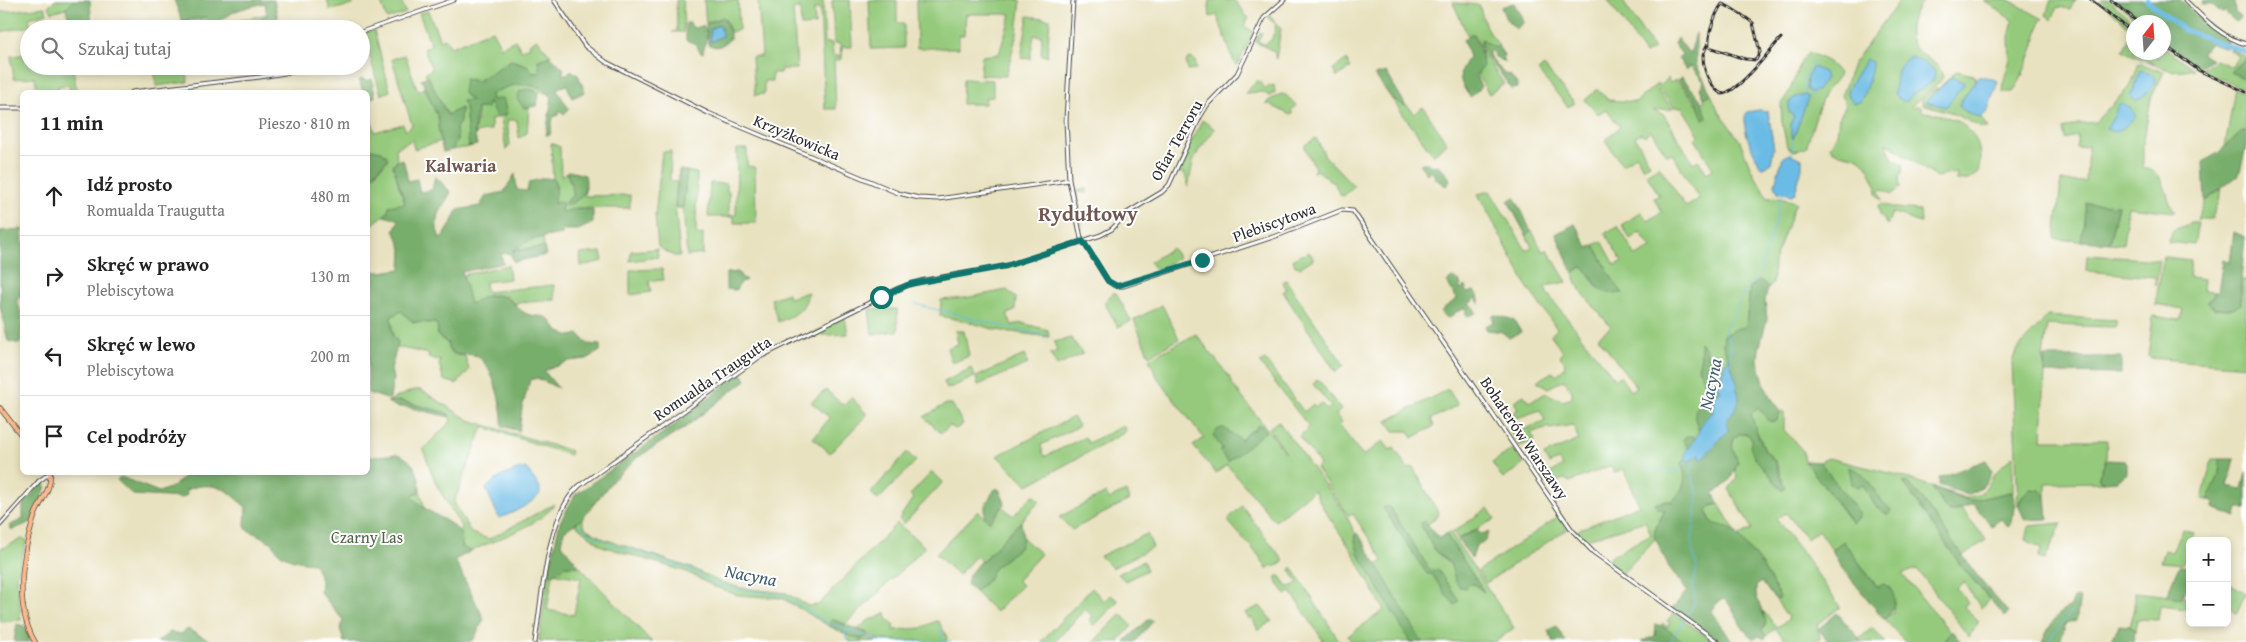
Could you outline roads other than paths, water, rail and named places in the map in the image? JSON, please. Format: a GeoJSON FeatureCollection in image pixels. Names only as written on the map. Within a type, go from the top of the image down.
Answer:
{"type":"FeatureCollection","features":[{"type":"Feature","properties":{"kind":"main road"},"geometry":{"type":"LineString","coordinates":[[0,408],[20,433]]}},
{"type":"Feature","properties":{"kind":"main road"},"geometry":{"type":"LineString","coordinates":[[34,642],[26,624],[22,606],[22,579],[35,517],[50,482],[50,475]]}},
{"type":"Feature","properties":{"kind":"street"},"geometry":{"type":"LineString","coordinates":[[370,29],[454,0]]}},
{"type":"Feature","properties":{"kind":"street","name":"Krzyżkowicka"},"geometry":{"type":"LineString","coordinates":[[554,0],[585,46],[606,62],[708,113],[898,193],[919,198],[938,199],[1058,182],[1070,182]]}},
{"type":"Feature","properties":{"kind":"street","name":"Plebiscytowa"},"geometry":{"type":"LineString","coordinates":[[1073,0],[1066,120],[1070,182],[1083,241],[1108,281],[1115,286],[1122,286],[1279,235],[1336,212],[1351,210]]}},
{"type":"Feature","properties":{"kind":"street","name":"Ofiar Terroru"},"geometry":{"type":"LineString","coordinates":[[1083,241],[1108,232],[1127,213],[1162,192],[1169,185],[1187,141],[1205,109],[1237,74],[1264,18],[1284,0]]}},
{"type":"Feature","properties":{"kind":"street"},"geometry":{"type":"LineString","coordinates":[[2185,0],[2223,33],[2246,44]]}},
{"type":"Feature","properties":{"kind":"street"},"geometry":{"type":"LineString","coordinates":[[149,90],[273,75]]}},
{"type":"Feature","properties":{"kind":"street"},"geometry":{"type":"LineString","coordinates":[[0,108],[20,108]]}},
{"type":"Feature","properties":{"kind":"street","name":"Bohaterów Warszawy"},"geometry":{"type":"LineString","coordinates":[[1351,210],[1356,214],[1382,250],[1572,530],[1594,552],[1718,642]]}},
{"type":"Feature","properties":{"kind":"street","name":"Romualda Traugutta"},"geometry":{"type":"LineString","coordinates":[[535,642],[556,522],[565,502],[579,486],[758,358],[899,288],[920,281],[1011,265],[1083,241]]}},
{"type":"Feature","properties":{"kind":"street"},"geometry":{"type":"LineString","coordinates":[[0,525],[48,475]]}},
{"type":"Feature","properties":{"kind":"street"},"geometry":{"type":"LineString","coordinates":[[39,482],[50,482]]}},
{"type":"Feature","properties":{"kind":"water"},"geometry":{"type":"Polygon","coordinates":[[[720,24],[722,36],[710,42],[711,29],[720,24]]]}},
{"type":"Feature","properties":{"kind":"water"},"geometry":{"type":"Polygon","coordinates":[[[1911,57],[1925,63],[1935,71],[1934,80],[1913,94],[1907,101],[1902,101],[1894,94],[1896,77],[1902,63],[1911,57]]]}},
{"type":"Feature","properties":{"kind":"water"},"geometry":{"type":"Polygon","coordinates":[[[1866,59],[1872,62],[1870,77],[1860,102],[1855,103],[1849,98],[1847,90],[1866,59]]]}},
{"type":"Feature","properties":{"kind":"water"},"geometry":{"type":"Polygon","coordinates":[[[1813,67],[1824,72],[1826,78],[1817,91],[1809,92],[1806,89],[1807,76],[1813,67]]]}},
{"type":"Feature","properties":{"kind":"water"},"geometry":{"type":"Polygon","coordinates":[[[2140,70],[2150,73],[2156,78],[2152,89],[2136,101],[2129,96],[2134,90],[2140,70]]]}},
{"type":"Feature","properties":{"kind":"water"},"geometry":{"type":"Polygon","coordinates":[[[1952,77],[1965,83],[1946,107],[1925,102],[1952,77]]]}},
{"type":"Feature","properties":{"kind":"water"},"geometry":{"type":"Polygon","coordinates":[[[1978,77],[1986,77],[1998,81],[1987,112],[1981,118],[1962,110],[1959,104],[1978,77]]]}},
{"type":"Feature","properties":{"kind":"water"},"geometry":{"type":"Polygon","coordinates":[[[1806,95],[1808,98],[1793,139],[1791,124],[1794,116],[1789,113],[1789,102],[1795,97],[1806,95]]]}},
{"type":"Feature","properties":{"kind":"water"},"geometry":{"type":"Polygon","coordinates":[[[2121,104],[2130,108],[2136,116],[2123,128],[2114,132],[2106,129],[2118,105],[2121,104]]]}},
{"type":"Feature","properties":{"kind":"water"},"geometry":{"type":"Polygon","coordinates":[[[1768,111],[1774,149],[1771,163],[1764,167],[1760,166],[1748,139],[1745,125],[1747,112],[1768,111]]]}},
{"type":"Feature","properties":{"kind":"water"},"geometry":{"type":"Polygon","coordinates":[[[1790,154],[1802,159],[1802,168],[1795,193],[1791,195],[1778,192],[1775,184],[1783,157],[1790,154]]]}},
{"type":"Feature","properties":{"kind":"water"},"geometry":{"type":"Polygon","coordinates":[[[1729,359],[1738,386],[1736,388],[1739,398],[1737,406],[1727,422],[1728,431],[1701,460],[1700,454],[1689,461],[1685,458],[1685,452],[1690,447],[1704,421],[1713,412],[1713,395],[1721,391],[1720,388],[1716,390],[1715,387],[1720,383],[1724,364],[1729,359]]]}},
{"type":"Feature","properties":{"kind":"water"},"geometry":{"type":"Polygon","coordinates":[[[526,468],[540,487],[540,494],[521,508],[499,518],[486,489],[504,475],[526,468]]]}},
{"type":"Feature","properties":{"kind":"waterway","name":"Nacyna"},"geometry":{"type":"LineString","coordinates":[[2147,0],[2184,30],[2246,52]]}},
{"type":"Feature","properties":{"kind":"waterway"},"geometry":{"type":"LineString","coordinates":[[1805,95],[1803,79],[1814,60]]}},
{"type":"Feature","properties":{"kind":"waterway","name":"Nacyna"},"geometry":{"type":"LineString","coordinates":[[1808,98],[1813,92]]}},
{"type":"Feature","properties":{"kind":"waterway","name":"Nacyna"},"geometry":{"type":"LineString","coordinates":[[1792,155],[1793,139]]}},
{"type":"Feature","properties":{"kind":"waterway","name":"Nacyna"},"geometry":{"type":"LineString","coordinates":[[1760,272],[1783,193]]}},
{"type":"Feature","properties":{"kind":"waterway","name":"Nacyna"},"geometry":{"type":"LineString","coordinates":[[1731,363],[1730,342],[1724,331],[1747,288],[1757,276]]}},
{"type":"Feature","properties":{"kind":"waterway"},"geometry":{"type":"LineString","coordinates":[[915,303],[1048,336]]}},
{"type":"Feature","properties":{"kind":"waterway","name":"Nacyna"},"geometry":{"type":"LineString","coordinates":[[1670,642],[1693,606],[1695,598],[1693,587],[1697,565],[1692,541],[1698,497],[1691,471],[1695,456]]}},
{"type":"Feature","properties":{"kind":"waterway"},"geometry":{"type":"LineString","coordinates":[[1643,463],[1657,472],[1663,469],[1679,471],[1688,459]]}},
{"type":"Feature","properties":{"kind":"waterway","name":"Nacyna"},"geometry":{"type":"LineString","coordinates":[[578,523],[589,533],[613,545],[692,570],[709,581],[725,587],[785,596],[828,623],[879,641],[951,642]]}},
{"type":"Feature","properties":{"kind":"waterway"},"geometry":{"type":"LineString","coordinates":[[2051,642],[2052,636],[2072,611]]}},
{"type":"Feature","properties":{"kind":"waterway"},"geometry":{"type":"LineString","coordinates":[[842,628],[849,642]]}},
{"type":"Feature","properties":{"kind":"waterway"},"geometry":{"type":"LineString","coordinates":[[940,628],[943,641]]}},
{"type":"Feature","properties":{"kind":"railway"},"geometry":{"type":"LineString","coordinates":[[2091,0],[2126,27]]}},
{"type":"Feature","properties":{"kind":"railway"},"geometry":{"type":"LineString","coordinates":[[2111,0],[2129,15]]}},
{"type":"Feature","properties":{"kind":"railway"},"geometry":{"type":"LineString","coordinates":[[1722,4],[1753,23],[1760,52],[1756,60],[1745,59],[1709,47],[1712,25],[1722,4]]}},
{"type":"Feature","properties":{"kind":"railway"},"geometry":{"type":"LineString","coordinates":[[1709,41],[1703,56],[1704,67],[1711,83],[1722,94],[1745,79],[1781,38]]}},
{"type":"Feature","properties":{"kind":"railway"},"geometry":{"type":"LineString","coordinates":[[2171,50],[2200,71],[2246,92]]}},
{"type":"Feature","properties":{"kind":"district","name":"Kalwaria"},"geometry":{"type":"Point","coordinates":[461,165]}},
{"type":"Feature","properties":{"kind":"district","name":"Rydułtowy"},"geometry":{"type":"Point","coordinates":[1088,213]}},
{"type":"Feature","properties":{"kind":"park label","name":"Czarny Las"},"geometry":{"type":"Point","coordinates":[367,537]}}]}
